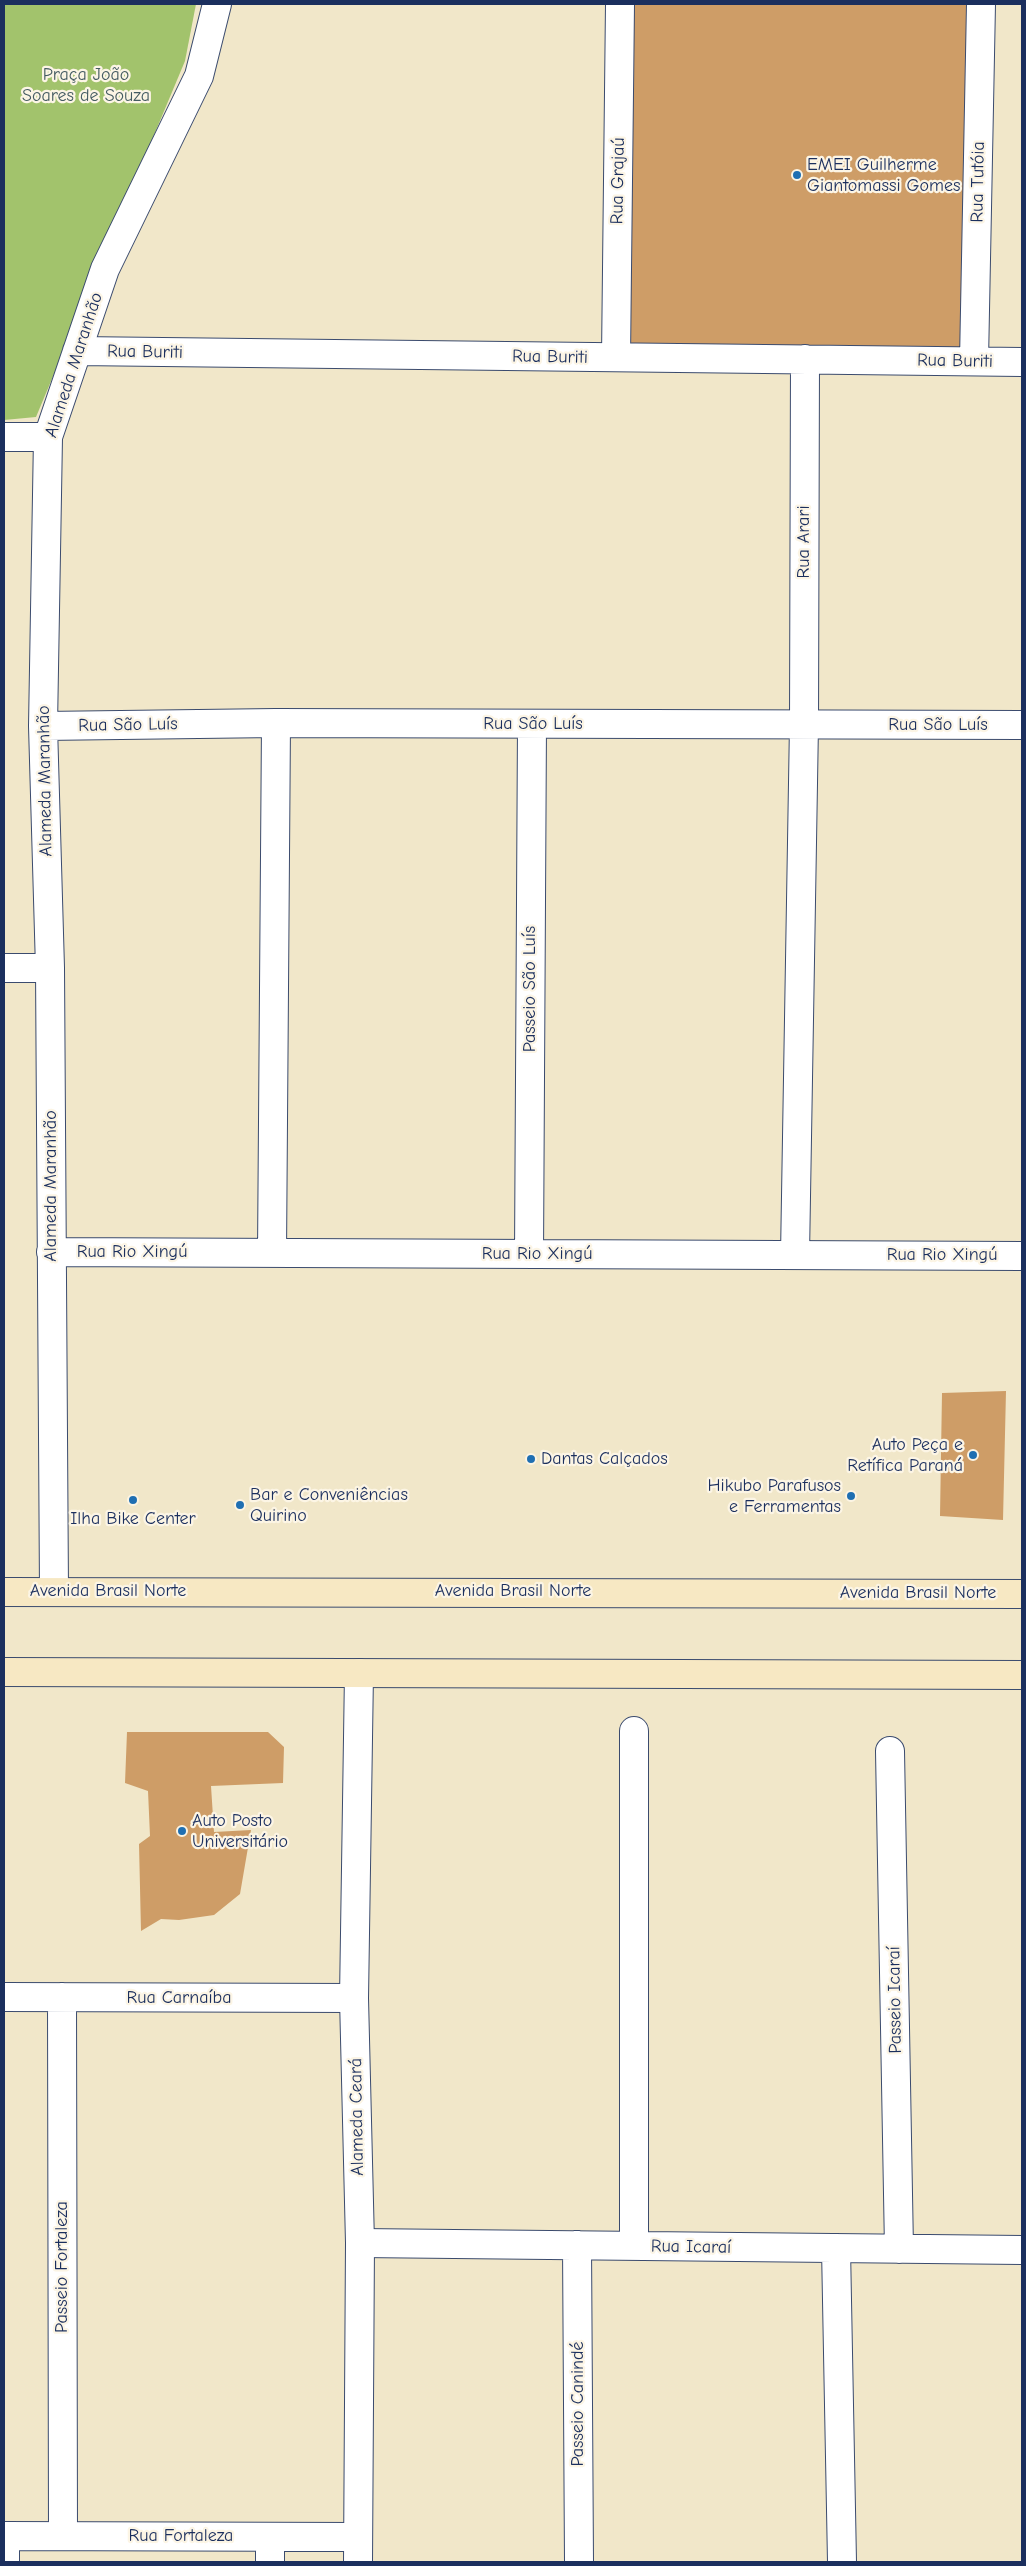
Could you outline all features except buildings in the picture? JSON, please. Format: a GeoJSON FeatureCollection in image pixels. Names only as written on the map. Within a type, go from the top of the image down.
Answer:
{"type":"FeatureCollection","features":[{"type":"Feature","properties":{"kind":"main road","name":"Avenida Brasil Norte"},"geometry":{"type":"LineString","coordinates":[[4,1592],[1022,1594]]}},
{"type":"Feature","properties":{"kind":"main road"},"geometry":{"type":"LineString","coordinates":[[4,1672],[1022,1676]]}},
{"type":"Feature","properties":{"kind":"street","name":"Alameda Maranhão"},"geometry":{"type":"LineString","coordinates":[[54,1592],[50,968],[43,726],[48,437],[105,269],[199,76],[217,4]]}},
{"type":"Feature","properties":{"kind":"street","name":"Rua Grajaú"},"geometry":{"type":"LineString","coordinates":[[616,357],[620,4]]}},
{"type":"Feature","properties":{"kind":"street","name":"Rua Tutóia"},"geometry":{"type":"LineString","coordinates":[[974,361],[981,4]]}},
{"type":"Feature","properties":{"kind":"street","name":"Rua Buriti"},"geometry":{"type":"LineString","coordinates":[[77,351],[1022,362]]}},
{"type":"Feature","properties":{"kind":"street","name":"Rua Arari"},"geometry":{"type":"LineString","coordinates":[[804,724],[805,359]]}},
{"type":"Feature","properties":{"kind":"street"},"geometry":{"type":"LineString","coordinates":[[4,437],[48,437]]}},
{"type":"Feature","properties":{"kind":"street"},"geometry":{"type":"LineString","coordinates":[[272,1253],[276,723]]}},
{"type":"Feature","properties":{"kind":"street","name":"Rua São Luís"},"geometry":{"type":"LineString","coordinates":[[43,726],[276,723],[1022,725]]}},
{"type":"Feature","properties":{"kind":"street","name":"Passeio São Luís"},"geometry":{"type":"LineString","coordinates":[[529,1254],[532,724]]}},
{"type":"Feature","properties":{"kind":"street"},"geometry":{"type":"LineString","coordinates":[[795,1255],[804,724]]}},
{"type":"Feature","properties":{"kind":"street"},"geometry":{"type":"LineString","coordinates":[[4,968],[50,968]]}},
{"type":"Feature","properties":{"kind":"street","name":"Rua Rio Xingú"},"geometry":{"type":"LineString","coordinates":[[52,1252],[1022,1256]]}},
{"type":"Feature","properties":{"kind":"street","name":"Alameda Ceará"},"geometry":{"type":"LineString","coordinates":[[358,2549],[360,2243],[354,1998],[359,1673]]}},
{"type":"Feature","properties":{"kind":"street"},"geometry":{"type":"LineString","coordinates":[[634,1731],[634,2246]]}},
{"type":"Feature","properties":{"kind":"street","name":"Passeio Icaraí"},"geometry":{"type":"LineString","coordinates":[[890,1751],[899,2249]]}},
{"type":"Feature","properties":{"kind":"street","name":"Rua Carnaíba"},"geometry":{"type":"LineString","coordinates":[[4,1997],[354,1998]]}},
{"type":"Feature","properties":{"kind":"street","name":"Passeio Fortaleza"},"geometry":{"type":"LineString","coordinates":[[62,1997],[63,2536]]}},
{"type":"Feature","properties":{"kind":"street","name":"Rua Icaraí"},"geometry":{"type":"LineString","coordinates":[[360,2243],[1022,2250]]}},
{"type":"Feature","properties":{"kind":"street","name":"Passeio Canindé"},"geometry":{"type":"LineString","coordinates":[[576,2245],[579,2562]]}},
{"type":"Feature","properties":{"kind":"street"},"geometry":{"type":"LineString","coordinates":[[836,2248],[842,2562]]}},
{"type":"Feature","properties":{"kind":"street","name":"Rua Fortaleza"},"geometry":{"type":"LineString","coordinates":[[4,2545],[63,2536],[270,2549],[358,2549]]}},
{"type":"Feature","properties":{"kind":"green space","name":"Praça João Soares de Souza"},"geometry":{"type":"Polygon","coordinates":[[[4,4],[196,4],[185,61],[36,417],[4,420],[4,4]]]}},
{"type":"Feature","properties":{"kind":"place","name":"EMEI Guilherme Giantomassi Gomes"},"geometry":{"type":"Point","coordinates":[797,175]}},
{"type":"Feature","properties":{"kind":"place","name":"Auto Peça e Retífica Paraná"},"geometry":{"type":"Point","coordinates":[973,1455]}},
{"type":"Feature","properties":{"kind":"place","name":"Dantas Calçados"},"geometry":{"type":"Point","coordinates":[531,1459]}},
{"type":"Feature","properties":{"kind":"place","name":"Hikubo Parafusos e Ferramentas"},"geometry":{"type":"Point","coordinates":[851,1496]}},
{"type":"Feature","properties":{"kind":"place","name":"Ilha Bike Center"},"geometry":{"type":"Point","coordinates":[133,1500]}},
{"type":"Feature","properties":{"kind":"place","name":"Bar e Conveniências Quirino"},"geometry":{"type":"Point","coordinates":[240,1505]}},
{"type":"Feature","properties":{"kind":"place","name":"Auto Posto Universitário"},"geometry":{"type":"Point","coordinates":[182,1831]}}]}
